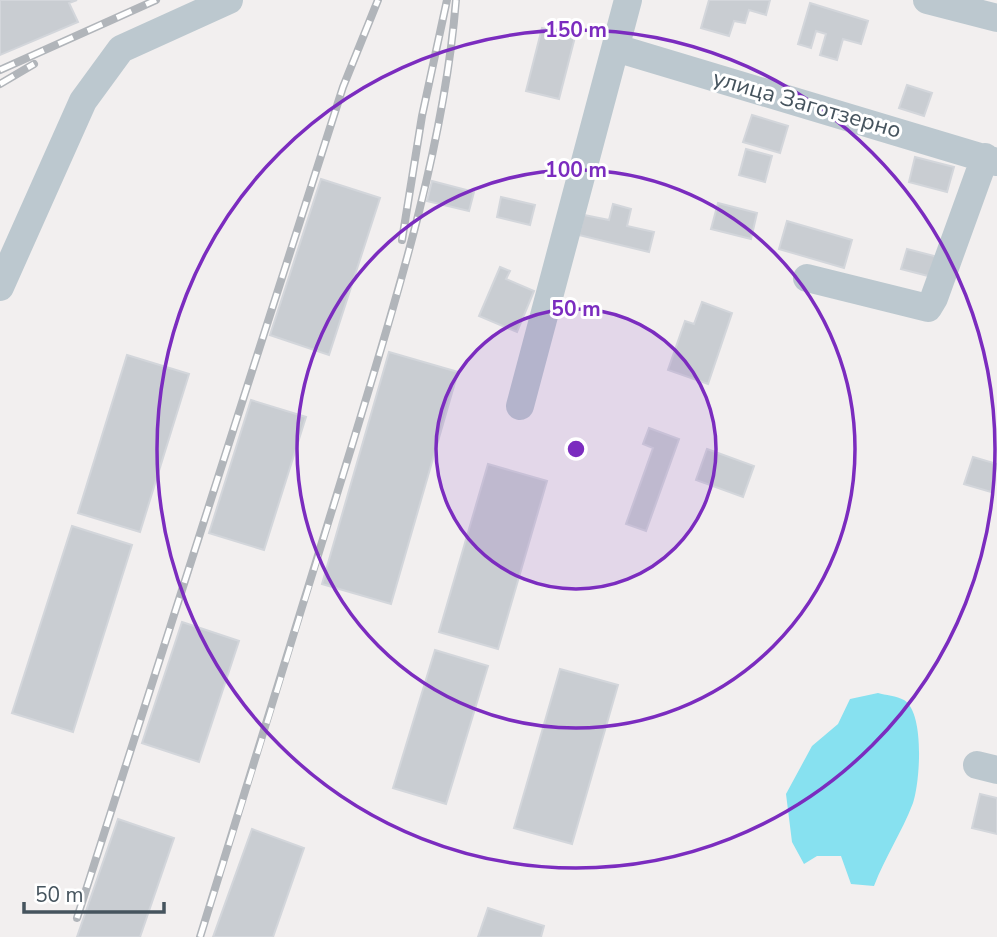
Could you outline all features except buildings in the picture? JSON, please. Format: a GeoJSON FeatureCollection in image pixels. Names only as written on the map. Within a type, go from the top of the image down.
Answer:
{"type":"FeatureCollection","features":[{"type":"Feature","properties":{"kind":"street"},"geometry":{"type":"LineString","coordinates":[[0,287],[83,102],[121,49],[229,0]]}},
{"type":"Feature","properties":{"kind":"street"},"geometry":{"type":"LineString","coordinates":[[520,406],[628,0]]}},
{"type":"Feature","properties":{"kind":"street"},"geometry":{"type":"LineString","coordinates":[[928,0],[997,18]]}},
{"type":"Feature","properties":{"kind":"street","name":"улица Заготзерно"},"geometry":{"type":"LineString","coordinates":[[615,48],[991,160]]}},
{"type":"Feature","properties":{"kind":"street"},"geometry":{"type":"LineString","coordinates":[[807,278],[928,308],[991,160]]}},
{"type":"Feature","properties":{"kind":"water"},"geometry":{"type":"Polygon","coordinates":[[[878,693],[904,700],[911,707],[918,733],[919,765],[913,803],[874,886],[851,884],[841,856],[817,856],[804,864],[792,842],[786,794],[812,746],[838,724],[850,699],[878,693]]]}},
{"type":"Feature","properties":{"kind":"railway"},"geometry":{"type":"LineString","coordinates":[[0,70],[156,0]]}},
{"type":"Feature","properties":{"kind":"railway"},"geometry":{"type":"LineString","coordinates":[[77,918],[343,87],[378,0]]}},
{"type":"Feature","properties":{"kind":"railway"},"geometry":{"type":"LineString","coordinates":[[402,240],[422,116],[447,0]]}},
{"type":"Feature","properties":{"kind":"railway"},"geometry":{"type":"LineString","coordinates":[[200,937],[401,279],[441,112],[456,0]]}},
{"type":"Feature","properties":{"kind":"railway"},"geometry":{"type":"LineString","coordinates":[[0,84],[34,64]]}}]}
